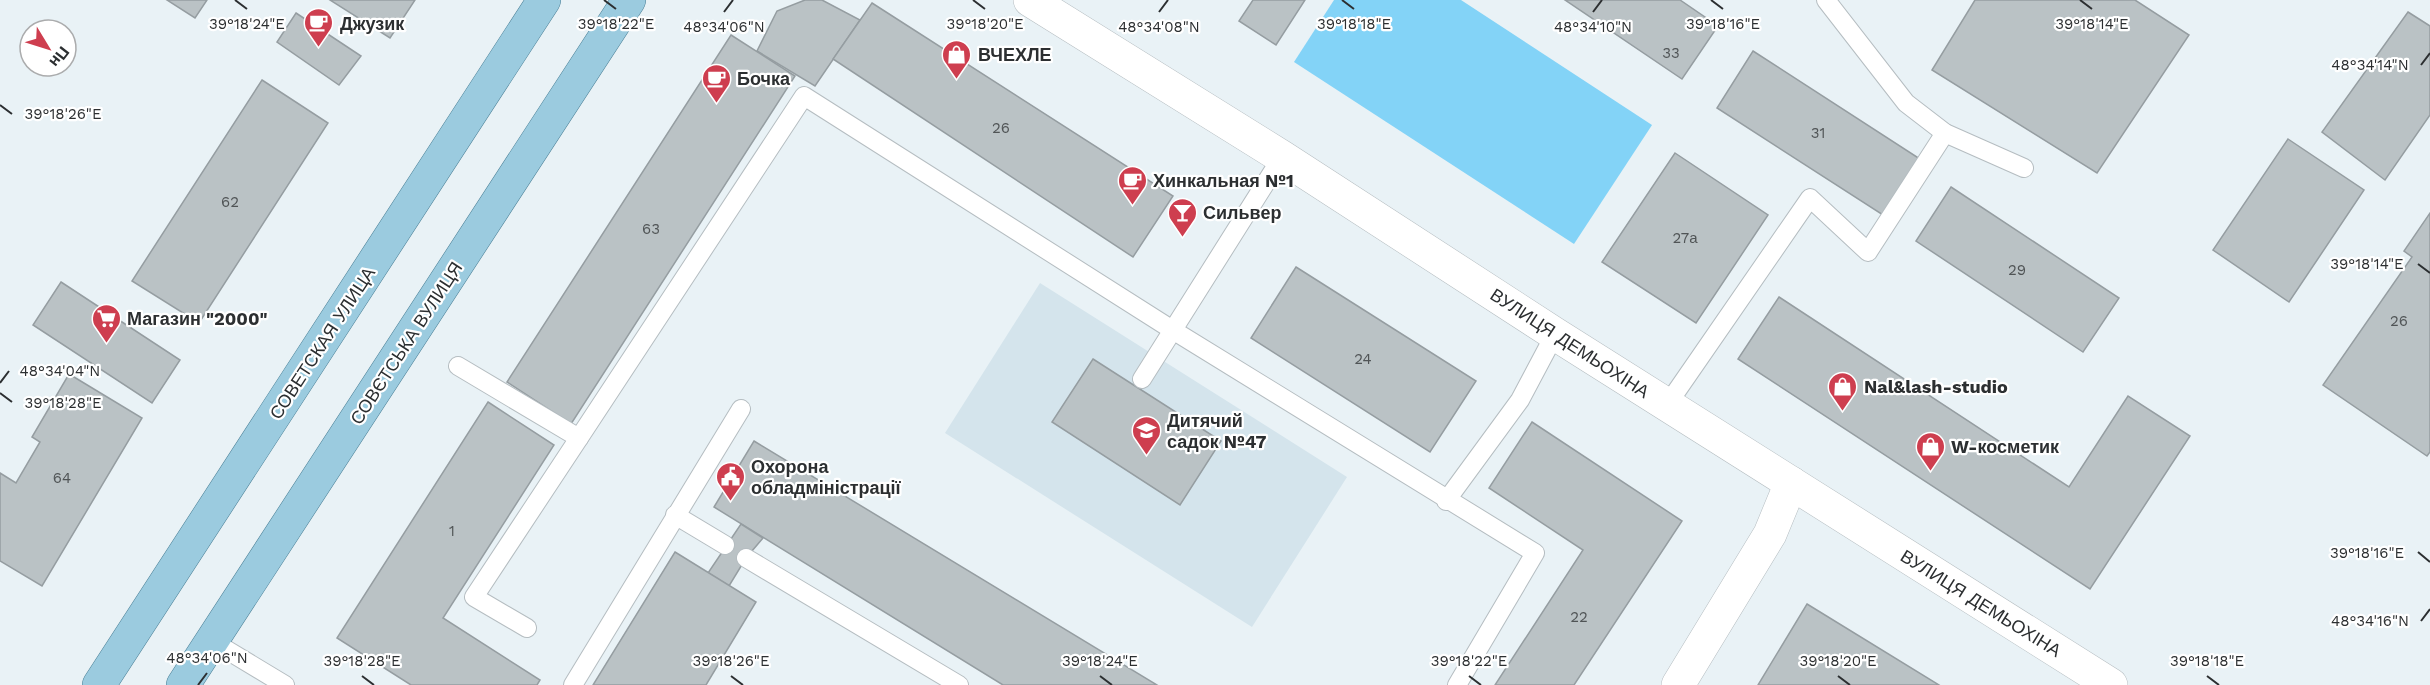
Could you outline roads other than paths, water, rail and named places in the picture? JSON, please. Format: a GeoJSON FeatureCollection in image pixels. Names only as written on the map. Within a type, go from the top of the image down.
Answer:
{"type":"FeatureCollection","features":[{"type":"Feature","properties":{"kind":"main road","name":"СОВЕТСКАЯ УЛИЦА"},"geometry":{"type":"LineString","coordinates":[[99,685],[544,0]]}},
{"type":"Feature","properties":{"kind":"main road","name":"СОВЄТСЬКА ВУЛИЦЯ"},"geometry":{"type":"LineString","coordinates":[[183,685],[629,0]]}},
{"type":"Feature","properties":{"kind":"street","name":"ВУЛИЦЯ ДЕМЬОХІНА"},"geometry":{"type":"LineString","coordinates":[[1030,0],[1282,157],[1555,334],[2111,685]]}},
{"type":"Feature","properties":{"kind":"street"},"geometry":{"type":"LineString","coordinates":[[1678,685],[1770,534],[1791,483]]}},
{"type":"Feature","properties":{"kind":"lane"},"geometry":{"type":"LineString","coordinates":[[1826,0],[1906,103],[1945,133],[2024,168]]}},
{"type":"Feature","properties":{"kind":"lane"},"geometry":{"type":"LineString","coordinates":[[527,628],[474,597],[804,96],[1446,501],[1535,553],[1457,685]]}},
{"type":"Feature","properties":{"kind":"lane"},"geometry":{"type":"LineString","coordinates":[[1667,405],[1810,198],[1868,252],[1945,133]]}},
{"type":"Feature","properties":{"kind":"lane"},"geometry":{"type":"LineString","coordinates":[[1142,379],[1171,329],[1282,157]]}},
{"type":"Feature","properties":{"kind":"lane"},"geometry":{"type":"LineString","coordinates":[[1446,501],[1520,400],[1555,334]]}},
{"type":"Feature","properties":{"kind":"lane"},"geometry":{"type":"LineString","coordinates":[[458,366],[579,438]]}},
{"type":"Feature","properties":{"kind":"lane"},"geometry":{"type":"LineString","coordinates":[[573,685],[741,409]]}},
{"type":"Feature","properties":{"kind":"lane"},"geometry":{"type":"LineString","coordinates":[[675,515],[725,545]]}},
{"type":"Feature","properties":{"kind":"lane"},"geometry":{"type":"LineString","coordinates":[[746,558],[959,685]]}},
{"type":"Feature","properties":{"kind":"lane"},"geometry":{"type":"LineString","coordinates":[[212,642],[285,685]]}},
{"type":"Feature","properties":{"kind":"place","name":"Джузик"},"geometry":{"type":"Point","coordinates":[319,48]}},
{"type":"Feature","properties":{"kind":"place","name":"ВЧЕХЛЕ"},"geometry":{"type":"Point","coordinates":[957,80]}},
{"type":"Feature","properties":{"kind":"place","name":"Бочка"},"geometry":{"type":"Point","coordinates":[716,104]}},
{"type":"Feature","properties":{"kind":"place","name":"Хинкальная №1"},"geometry":{"type":"Point","coordinates":[1132,206]}},
{"type":"Feature","properties":{"kind":"place","name":"Сильвер"},"geometry":{"type":"Point","coordinates":[1182,238]}},
{"type":"Feature","properties":{"kind":"place","name":"Магазин \"2000\""},"geometry":{"type":"Point","coordinates":[106,344]}},
{"type":"Feature","properties":{"kind":"place","name":"Nal&lash-studio"},"geometry":{"type":"Point","coordinates":[1843,412]}},
{"type":"Feature","properties":{"kind":"place","name":"Дитячий садок №47"},"geometry":{"type":"Point","coordinates":[1146,456]}},
{"type":"Feature","properties":{"kind":"place","name":"W-косметик"},"geometry":{"type":"Point","coordinates":[1930,472]}},
{"type":"Feature","properties":{"kind":"place","name":"Охорона обладміністрації"},"geometry":{"type":"Point","coordinates":[730,502]}}]}
